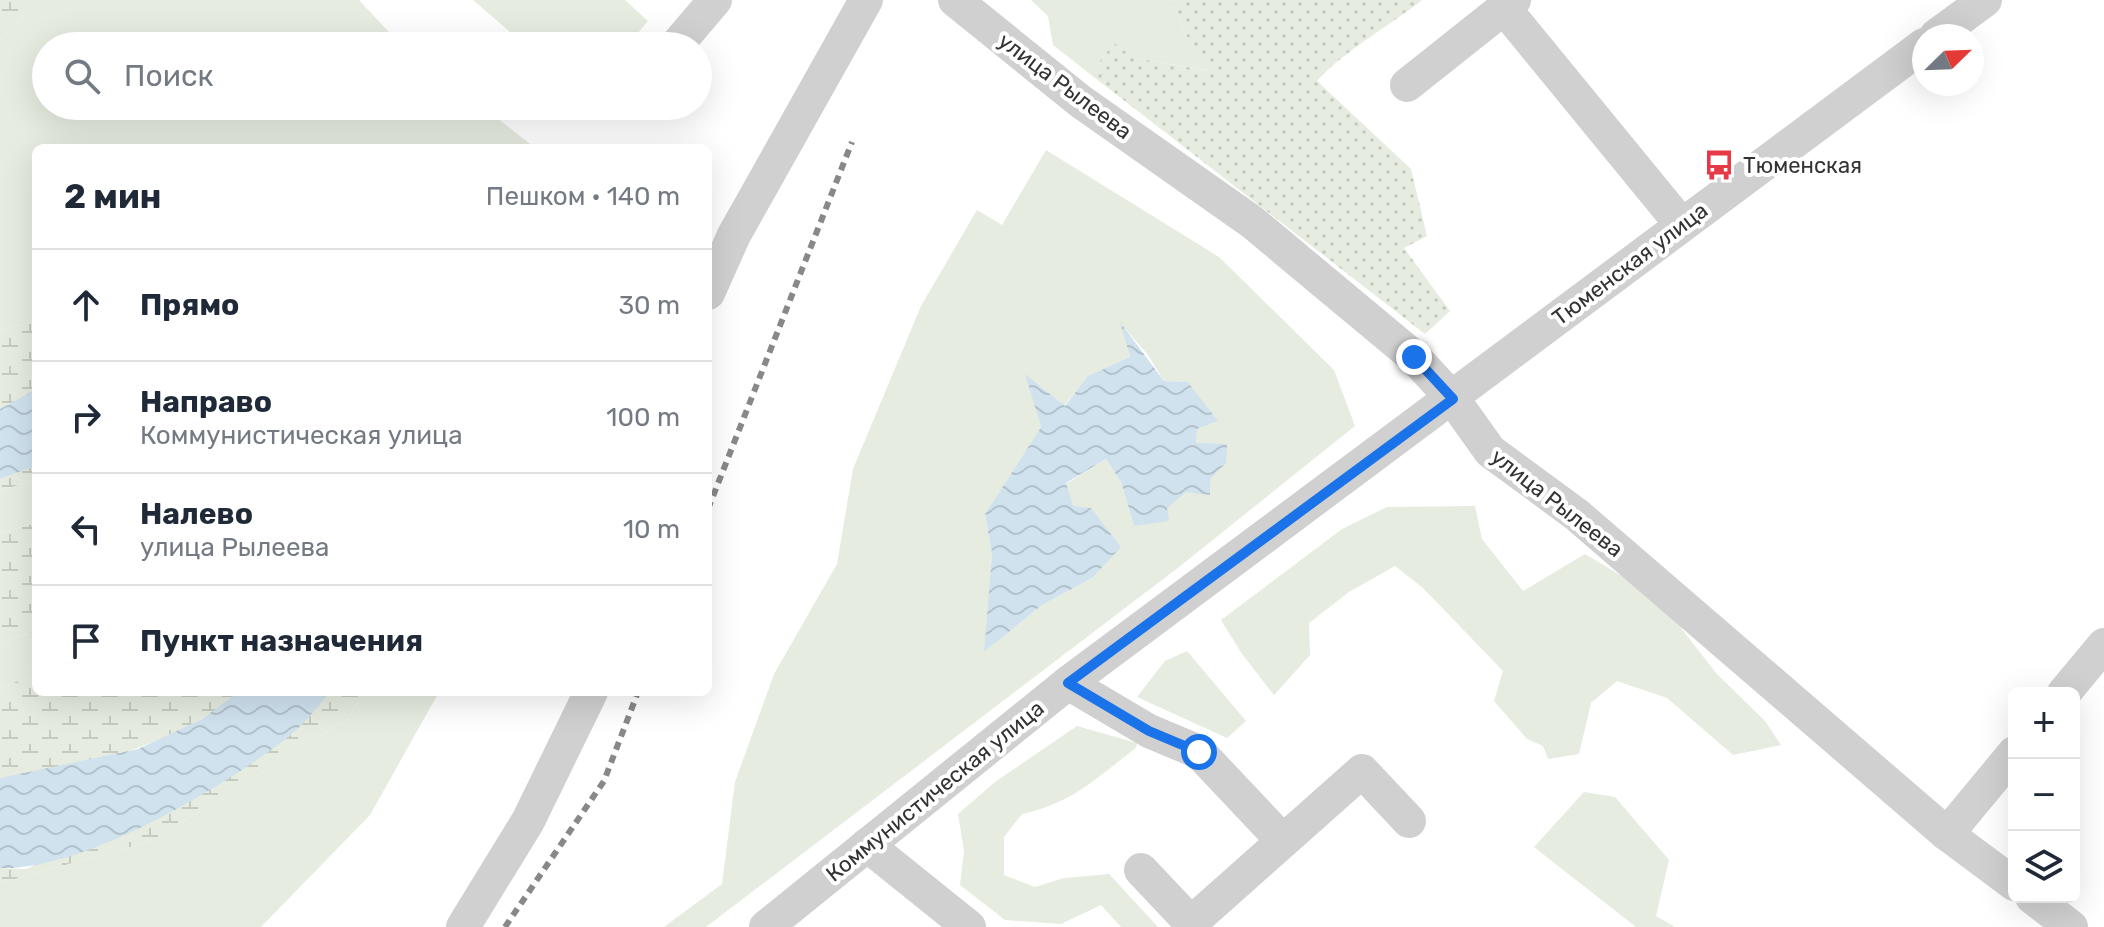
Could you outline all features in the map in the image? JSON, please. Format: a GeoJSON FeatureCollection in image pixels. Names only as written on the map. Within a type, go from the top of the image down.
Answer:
{"type":"FeatureCollection","features":[{"type":"Feature","properties":{"kind":"street"},"geometry":{"type":"LineString","coordinates":[[688,32],[715,0]]}},
{"type":"Feature","properties":{"kind":"street"},"geometry":{"type":"LineString","coordinates":[[712,284],[734,235],[866,0]]}},
{"type":"Feature","properties":{"kind":"street","name":"улица Рылеева"},"geometry":{"type":"LineString","coordinates":[[955,0],[1080,101],[1252,222],[1414,357],[1453,399],[1490,451],[1577,515],[1947,834],[2008,880]]}},
{"type":"Feature","properties":{"kind":"street"},"geometry":{"type":"LineString","coordinates":[[1952,24],[1985,0]]}},
{"type":"Feature","properties":{"kind":"street"},"geometry":{"type":"LineString","coordinates":[[1407,85],[1509,4],[1681,224]]}},
{"type":"Feature","properties":{"kind":"street","name":"Тюменская улица"},"geometry":{"type":"LineString","coordinates":[[1453,399],[1681,224],[1912,54]]}},
{"type":"Feature","properties":{"kind":"street","name":"Коммунистическая улица"},"geometry":{"type":"LineString","coordinates":[[766,927],[1068,683],[1453,399]]}},
{"type":"Feature","properties":{"kind":"street"},"geometry":{"type":"LineString","coordinates":[[2069,687],[2104,645]]}},
{"type":"Feature","properties":{"kind":"street"},"geometry":{"type":"LineString","coordinates":[[1068,683],[1149,731],[1199,752],[1283,841]]}},
{"type":"Feature","properties":{"kind":"street"},"geometry":{"type":"LineString","coordinates":[[463,927],[528,821],[589,696]]}},
{"type":"Feature","properties":{"kind":"street"},"geometry":{"type":"LineString","coordinates":[[1947,834],[2009,759]]}},
{"type":"Feature","properties":{"kind":"street"},"geometry":{"type":"LineString","coordinates":[[1141,870],[1191,923],[1362,771],[1409,821]]}},
{"type":"Feature","properties":{"kind":"street"},"geometry":{"type":"LineString","coordinates":[[867,845],[969,927]]}},
{"type":"Feature","properties":{"kind":"street"},"geometry":{"type":"LineString","coordinates":[[2040,903],[2071,927]]}},
{"type":"Feature","properties":{"kind":"green space"},"geometry":{"type":"Polygon","coordinates":[[[0,0],[38,0],[0,40],[0,0]]]}},
{"type":"Feature","properties":{"kind":"green space"},"geometry":{"type":"Polygon","coordinates":[[[38,0],[359,0],[389,32],[32,32],[32,120],[500,120],[530,144],[32,144],[32,322],[0,330],[0,40],[38,0]]]}},
{"type":"Feature","properties":{"kind":"green space"},"geometry":{"type":"Polygon","coordinates":[[[473,0],[625,0],[648,21],[639,32],[510,32],[473,0]]]}},
{"type":"Feature","properties":{"kind":"green space"},"geometry":{"type":"Polygon","coordinates":[[[1031,0],[1172,0],[1186,35],[1211,71],[1135,58],[1114,43],[1090,74],[1053,45],[1048,16],[1031,0]]]}},
{"type":"Feature","properties":{"kind":"green space"},"geometry":{"type":"Polygon","coordinates":[[[1172,0],[1422,0],[1354,49],[1317,81],[1411,169],[1427,236],[1404,248],[1450,311],[1425,334],[1090,74],[1114,43],[1135,58],[1210,71],[1186,35],[1172,0]]]}},
{"type":"Feature","properties":{"kind":"green space"},"geometry":{"type":"Polygon","coordinates":[[[1046,150],[1219,257],[1334,370],[1355,426],[1179,567],[706,927],[664,927],[722,884],[735,782],[774,674],[837,564],[853,469],[921,306],[977,210],[1002,225],[1046,150]],[[1121,324],[1130,357],[1089,376],[1064,406],[1026,375],[1041,427],[985,514],[992,554],[985,651],[1042,605],[1092,578],[1066,484],[1106,459],[1121,482],[1134,526],[1186,492],[1197,429],[1217,421],[1188,382],[1164,381],[1148,355],[1121,324]]]}},
{"type":"Feature","properties":{"kind":"green space"},"geometry":{"type":"Polygon","coordinates":[[[32,322],[32,391],[0,409],[0,330],[32,322]]]}},
{"type":"Feature","properties":{"kind":"green space"},"geometry":{"type":"Polygon","coordinates":[[[32,467],[32,480],[0,491],[0,479],[32,467]]]}},
{"type":"Feature","properties":{"kind":"green space"},"geometry":{"type":"Polygon","coordinates":[[[32,480],[32,524],[0,533],[0,491],[32,480]]]}},
{"type":"Feature","properties":{"kind":"green space"},"geometry":{"type":"Polygon","coordinates":[[[1475,506],[1482,539],[1523,591],[1585,554],[1657,597],[1716,673],[1765,721],[1781,745],[1733,755],[1667,698],[1617,681],[1591,703],[1579,754],[1548,759],[1543,746],[1527,739],[1494,701],[1503,671],[1423,588],[1395,566],[1349,592],[1309,623],[1310,655],[1274,695],[1242,654],[1221,620],[1342,529],[1387,507],[1475,506]]]}},
{"type":"Feature","properties":{"kind":"green space"},"geometry":{"type":"Polygon","coordinates":[[[32,524],[32,632],[0,644],[0,533],[32,524]]]}},
{"type":"Feature","properties":{"kind":"green space"},"geometry":{"type":"Polygon","coordinates":[[[32,632],[32,676],[0,688],[0,644],[32,632]]]}},
{"type":"Feature","properties":{"kind":"green space"},"geometry":{"type":"Polygon","coordinates":[[[1187,651],[1246,721],[1227,738],[1137,697],[1165,661],[1187,651]]]}},
{"type":"Feature","properties":{"kind":"green space"},"geometry":{"type":"Polygon","coordinates":[[[32,676],[32,696],[234,696],[190,725],[126,752],[59,770],[0,778],[0,688],[32,676]]]}},
{"type":"Feature","properties":{"kind":"green space"},"geometry":{"type":"Polygon","coordinates":[[[326,696],[362,696],[348,719],[152,841],[0,883],[0,868],[26,869],[189,797],[265,751],[299,724],[326,696]]]}},
{"type":"Feature","properties":{"kind":"green space"},"geometry":{"type":"Polygon","coordinates":[[[362,696],[437,696],[370,815],[261,927],[0,927],[0,883],[152,841],[348,719],[362,696]]]}},
{"type":"Feature","properties":{"kind":"green space"},"geometry":{"type":"Polygon","coordinates":[[[1077,726],[1137,743],[1136,748],[1070,796],[1022,814],[1004,837],[1004,875],[1035,887],[1064,878],[1109,874],[1158,927],[1121,927],[1101,905],[1061,924],[1005,920],[960,885],[964,851],[958,814],[995,782],[1077,726]]]}},
{"type":"Feature","properties":{"kind":"green space"},"geometry":{"type":"Polygon","coordinates":[[[1584,792],[1615,797],[1669,860],[1656,916],[1675,927],[1636,927],[1534,847],[1584,792]]]}},
{"type":"Feature","properties":{"kind":"water"},"geometry":{"type":"Polygon","coordinates":[[[1120,322],[1164,381],[1188,382],[1218,421],[1197,429],[1196,443],[1227,444],[1226,463],[1210,479],[1210,495],[1186,492],[1167,508],[1169,521],[1134,526],[1121,482],[1106,459],[1066,483],[1073,506],[1091,508],[1121,547],[1092,578],[1042,605],[984,652],[992,554],[985,514],[1041,427],[1025,374],[1065,406],[1088,376],[1130,357],[1120,322]]]}},
{"type":"Feature","properties":{"kind":"water"},"geometry":{"type":"Polygon","coordinates":[[[32,391],[32,467],[0,479],[0,409],[32,391]]]}},
{"type":"Feature","properties":{"kind":"water"},"geometry":{"type":"Polygon","coordinates":[[[234,696],[326,696],[283,741],[187,804],[108,842],[70,856],[33,865],[0,868],[0,778],[138,749],[202,719],[234,696]]]}},
{"type":"Feature","properties":{"kind":"railway"},"geometry":{"type":"LineString","coordinates":[[712,499],[852,142]]}},
{"type":"Feature","properties":{"kind":"railway"},"geometry":{"type":"LineString","coordinates":[[505,927],[604,781],[636,696]]}},
{"type":"Feature","properties":{"kind":"place","name":"Тюменская"},"geometry":{"type":"Point","coordinates":[1719,165]}},
{"type":"Feature","properties":{"kind":"route"},"geometry":{"type":"LineString","coordinates":[[1199,752],[1149,731],[1068,683],[1453,399],[1414,357]]}}]}
